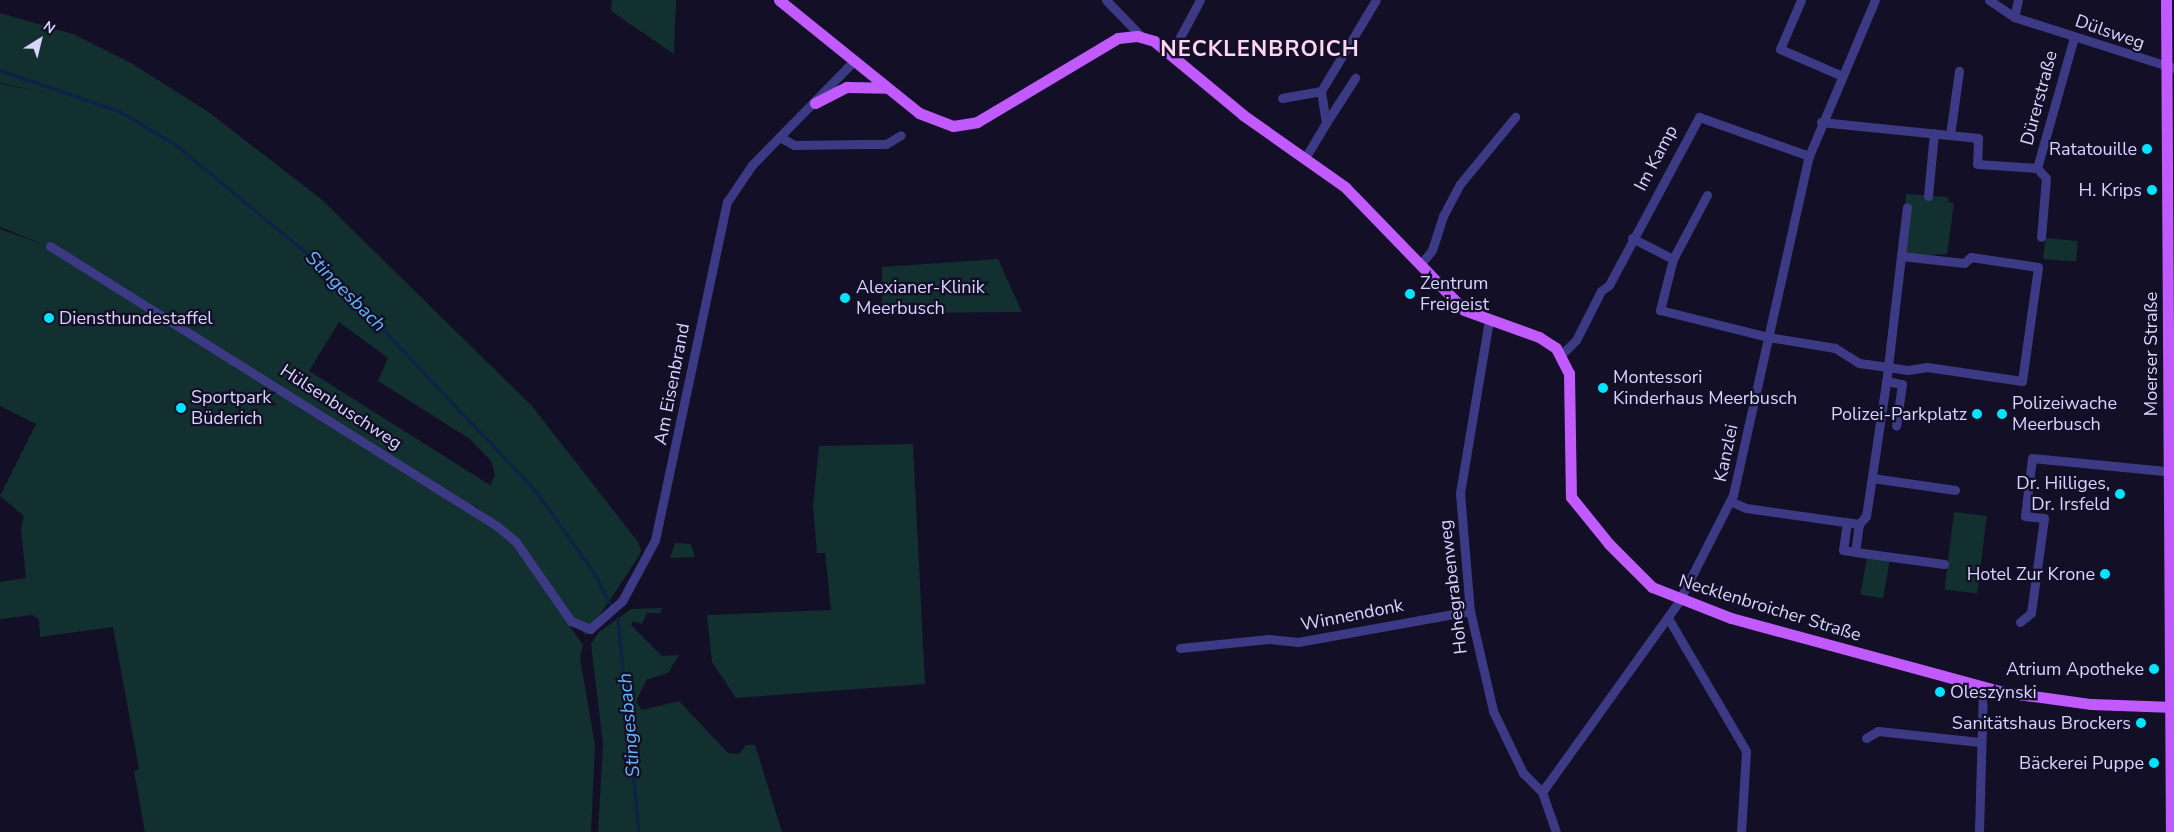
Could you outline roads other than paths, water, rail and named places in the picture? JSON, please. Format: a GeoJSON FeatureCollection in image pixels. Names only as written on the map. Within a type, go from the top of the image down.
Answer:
{"type":"FeatureCollection","features":[{"type":"Feature","properties":{"kind":"main road"},"geometry":{"type":"LineString","coordinates":[[779,0],[888,88],[931,120],[953,126],[970,124],[1112,41],[1142,37],[1171,54],[1253,122],[1305,158],[1357,198],[1464,310],[1539,337],[1562,354]]}},
{"type":"Feature","properties":{"kind":"main road","name":"Moerser Straße"},"geometry":{"type":"LineString","coordinates":[[2166,0],[2170,68],[2171,832]]}},
{"type":"Feature","properties":{"kind":"main road"},"geometry":{"type":"LineString","coordinates":[[815,103],[847,86],[888,88]]}},
{"type":"Feature","properties":{"kind":"main road","name":"Necklenbroicher Straße"},"geometry":{"type":"LineString","coordinates":[[1562,354],[1569,373],[1573,502],[1636,574],[1679,601],[1983,686],[2091,704],[2172,707]]}},
{"type":"Feature","properties":{"kind":"street"},"geometry":{"type":"LineString","coordinates":[[1106,0],[1142,37]]}},
{"type":"Feature","properties":{"kind":"street"},"geometry":{"type":"LineString","coordinates":[[1171,54],[1200,0]]}},
{"type":"Feature","properties":{"kind":"street"},"geometry":{"type":"LineString","coordinates":[[1326,123],[1321,91],[1376,0]]}},
{"type":"Feature","properties":{"kind":"street"},"geometry":{"type":"LineString","coordinates":[[1801,0],[1780,49],[1840,75]]}},
{"type":"Feature","properties":{"kind":"street","name":"Kanzlei"},"geometry":{"type":"LineString","coordinates":[[1542,792],[1679,601],[1730,501],[1809,156],[1840,75],[1875,0]]}},
{"type":"Feature","properties":{"kind":"street","name":"Dülsweg"},"geometry":{"type":"LineString","coordinates":[[1990,0],[2014,17],[2170,68]]}},
{"type":"Feature","properties":{"kind":"street"},"geometry":{"type":"LineString","coordinates":[[2014,17],[2018,0]]}},
{"type":"Feature","properties":{"kind":"street","name":"Dürerstraße"},"geometry":{"type":"LineString","coordinates":[[2037,168],[2074,36]]}},
{"type":"Feature","properties":{"kind":"street","name":"Am Eisenbrand"},"geometry":{"type":"LineString","coordinates":[[584,628],[594,627],[622,601],[652,548],[723,211],[742,177],[854,61]]}},
{"type":"Feature","properties":{"kind":"street"},"geometry":{"type":"LineString","coordinates":[[1950,135],[1960,71]]}},
{"type":"Feature","properties":{"kind":"street"},"geometry":{"type":"LineString","coordinates":[[1305,158],[1355,78]]}},
{"type":"Feature","properties":{"kind":"street"},"geometry":{"type":"LineString","coordinates":[[1282,98],[1321,91]]}},
{"type":"Feature","properties":{"kind":"street"},"geometry":{"type":"LineString","coordinates":[[1420,265],[1432,250],[1443,216],[1460,184],[1515,117]]}},
{"type":"Feature","properties":{"kind":"street","name":"Im Kamp"},"geometry":{"type":"LineString","coordinates":[[1562,354],[1576,340],[1699,117],[1809,156]]}},
{"type":"Feature","properties":{"kind":"street","name":"Dürerstraße"},"geometry":{"type":"LineString","coordinates":[[1821,122],[1978,138],[1977,164],[2037,168],[2046,178],[2041,237]]}},
{"type":"Feature","properties":{"kind":"street"},"geometry":{"type":"LineString","coordinates":[[1928,196],[1934,133]]}},
{"type":"Feature","properties":{"kind":"street"},"geometry":{"type":"LineString","coordinates":[[780,138],[794,145],[886,144],[901,135]]}},
{"type":"Feature","properties":{"kind":"street"},"geometry":{"type":"LineString","coordinates":[[1707,194],[1673,259],[1660,310],[1768,337],[1835,348],[1860,363],[1888,368],[1927,368],[2022,381],[2038,267],[1971,258],[1964,263],[1901,256]]}},
{"type":"Feature","properties":{"kind":"street"},"geometry":{"type":"LineString","coordinates":[[1855,552],[1860,524],[1866,516],[1872,478],[1888,368],[1907,207]]}},
{"type":"Feature","properties":{"kind":"street"},"geometry":{"type":"LineString","coordinates":[[1632,238],[1673,259]]}},
{"type":"Feature","properties":{"kind":"street","name":"Hülsenbuschweg"},"geometry":{"type":"LineString","coordinates":[[50,246],[497,526],[516,542],[571,621],[584,628]]}},
{"type":"Feature","properties":{"kind":"street","name":"Hohegrabenweg"},"geometry":{"type":"LineString","coordinates":[[1488,320],[1460,494],[1470,611],[1493,711],[1523,773],[1542,792],[1556,832]]}},
{"type":"Feature","properties":{"kind":"street"},"geometry":{"type":"LineString","coordinates":[[1886,381],[1902,384],[1896,426]]}},
{"type":"Feature","properties":{"kind":"street"},"geometry":{"type":"LineString","coordinates":[[2020,622],[2031,613],[2044,518],[2025,516],[2032,458],[2171,472]]}},
{"type":"Feature","properties":{"kind":"street"},"geometry":{"type":"LineString","coordinates":[[1872,478],[1955,490]]}},
{"type":"Feature","properties":{"kind":"street"},"geometry":{"type":"LineString","coordinates":[[1730,501],[1746,508],[1860,524]]}},
{"type":"Feature","properties":{"kind":"street"},"geometry":{"type":"LineString","coordinates":[[1847,522],[1844,550],[1944,564]]}},
{"type":"Feature","properties":{"kind":"street","name":"Winnendonk"},"geometry":{"type":"LineString","coordinates":[[1180,648],[1268,639],[1298,642],[1470,611]]}},
{"type":"Feature","properties":{"kind":"street"},"geometry":{"type":"LineString","coordinates":[[1668,618],[1746,750],[1741,832]]}},
{"type":"Feature","properties":{"kind":"street"},"geometry":{"type":"LineString","coordinates":[[1979,832],[1979,742],[1983,686]]}},
{"type":"Feature","properties":{"kind":"street"},"geometry":{"type":"LineString","coordinates":[[1866,738],[1878,731],[1979,742]]}},
{"type":"Feature","properties":{"kind":"waterway","name":"Stingesbach"},"geometry":{"type":"LineString","coordinates":[[0,70],[121,112],[175,144],[326,269],[536,491],[595,574],[611,606]]}},
{"type":"Feature","properties":{"kind":"waterway","name":"Stingesbach"},"geometry":{"type":"LineString","coordinates":[[618,618],[639,832]]}},
{"type":"Feature","properties":{"kind":"place","name":"Ratatouille"},"geometry":{"type":"Point","coordinates":[2147,149]}},
{"type":"Feature","properties":{"kind":"place","name":"H. Krips"},"geometry":{"type":"Point","coordinates":[2152,190]}},
{"type":"Feature","properties":{"kind":"place","name":"Zentrum Freigeist"},"geometry":{"type":"Point","coordinates":[1410,294]}},
{"type":"Feature","properties":{"kind":"place","name":"Alexianer-Klinik Meerbusch"},"geometry":{"type":"Point","coordinates":[845,298]}},
{"type":"Feature","properties":{"kind":"place","name":"Diensthundestaffel"},"geometry":{"type":"Point","coordinates":[49,318]}},
{"type":"Feature","properties":{"kind":"place","name":"Montessori Kinderhaus Meerbusch"},"geometry":{"type":"Point","coordinates":[1603,388]}},
{"type":"Feature","properties":{"kind":"place","name":"Sportpark Büderich"},"geometry":{"type":"Point","coordinates":[181,408]}},
{"type":"Feature","properties":{"kind":"place","name":"Polizei-Parkplatz"},"geometry":{"type":"Point","coordinates":[1977,414]}},
{"type":"Feature","properties":{"kind":"place","name":"Polizeiwache Meerbusch"},"geometry":{"type":"Point","coordinates":[2002,414]}},
{"type":"Feature","properties":{"kind":"place","name":"Dr. Hilliges, Dr. Irsfeld"},"geometry":{"type":"Point","coordinates":[2120,494]}},
{"type":"Feature","properties":{"kind":"place","name":"Hotel Zur Krone"},"geometry":{"type":"Point","coordinates":[2105,574]}},
{"type":"Feature","properties":{"kind":"place","name":"Atrium Apotheke"},"geometry":{"type":"Point","coordinates":[2154,669]}},
{"type":"Feature","properties":{"kind":"place","name":"Oleszynski"},"geometry":{"type":"Point","coordinates":[1940,692]}},
{"type":"Feature","properties":{"kind":"place","name":"Sanitätshaus Brockers"},"geometry":{"type":"Point","coordinates":[2141,723]}},
{"type":"Feature","properties":{"kind":"place","name":"Bäckerei Puppe"},"geometry":{"type":"Point","coordinates":[2154,763]}},
{"type":"Feature","properties":{"kind":"district","name":"NECKLENBROICH"},"geometry":{"type":"Point","coordinates":[1260,50]}}]}
